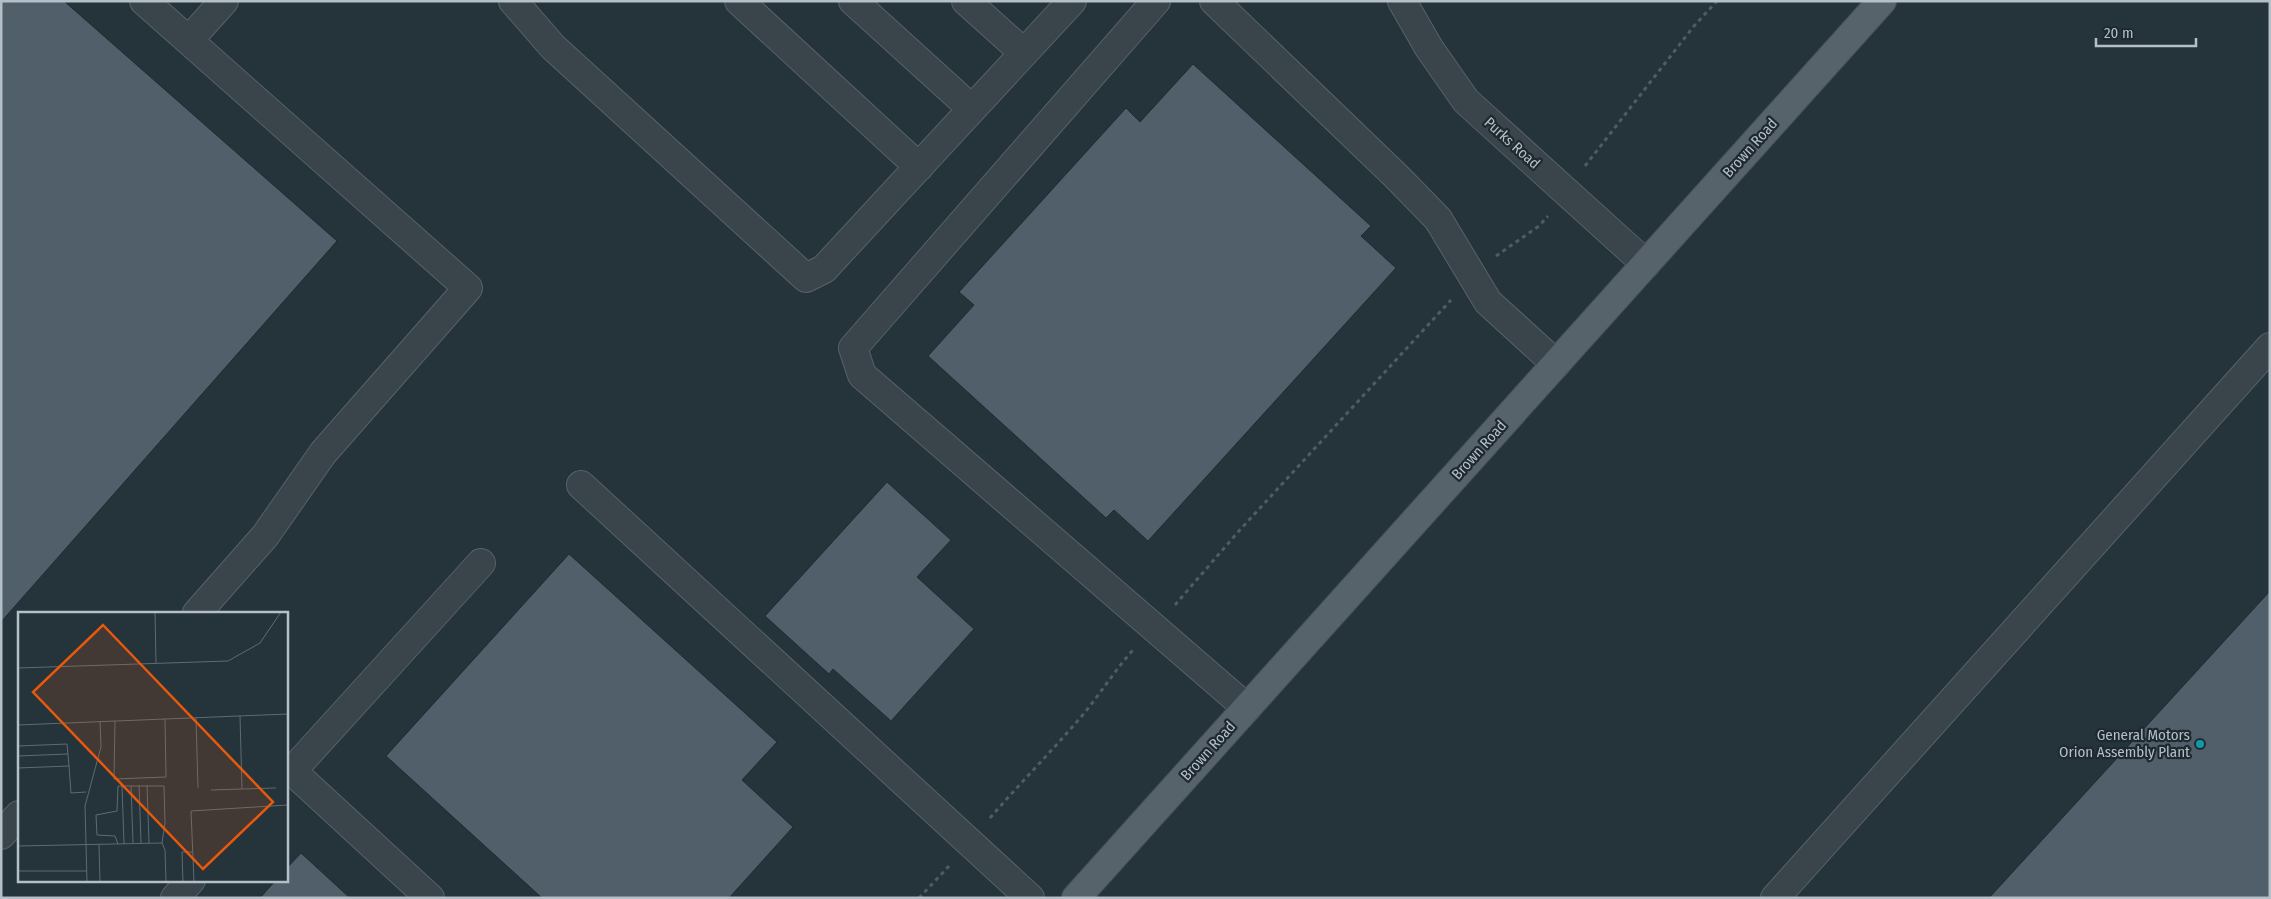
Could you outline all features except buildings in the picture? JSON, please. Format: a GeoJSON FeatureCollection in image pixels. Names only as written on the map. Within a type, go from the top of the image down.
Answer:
{"type":"FeatureCollection","features":[{"type":"Feature","properties":{"kind":"main road","name":"Brown Road"},"geometry":{"type":"LineString","coordinates":[[1076,898],[1882,1]]}},
{"type":"Feature","properties":{"kind":"street"},"geometry":{"type":"LineString","coordinates":[[144,1],[468,288],[323,453],[265,536],[197,612]]}},
{"type":"Feature","properties":{"kind":"street"},"geometry":{"type":"LineString","coordinates":[[190,40],[224,1]]}},
{"type":"Feature","properties":{"kind":"street"},"geometry":{"type":"LineString","coordinates":[[514,1],[553,47],[806,278],[824,269],[1072,1]]}},
{"type":"Feature","properties":{"kind":"street"},"geometry":{"type":"LineString","coordinates":[[739,1],[919,167]]}},
{"type":"Feature","properties":{"kind":"street"},"geometry":{"type":"LineString","coordinates":[[853,1],[972,109]]}},
{"type":"Feature","properties":{"kind":"street"},"geometry":{"type":"LineString","coordinates":[[966,1],[1024,53]]}},
{"type":"Feature","properties":{"kind":"street"},"geometry":{"type":"LineString","coordinates":[[1156,1],[853,348],[862,375],[1247,708]]}},
{"type":"Feature","properties":{"kind":"street"},"geometry":{"type":"LineString","coordinates":[[1214,1],[1432,213],[1474,276],[1488,302],[1556,364]]}},
{"type":"Feature","properties":{"kind":"street","name":"Purks Road"},"geometry":{"type":"LineString","coordinates":[[1402,1],[1430,48],[1466,101],[1646,264]]}},
{"type":"Feature","properties":{"kind":"street"},"geometry":{"type":"LineString","coordinates":[[1775,898],[2270,347]]}},
{"type":"Feature","properties":{"kind":"street"},"geometry":{"type":"LineString","coordinates":[[581,485],[1030,898]]}},
{"type":"Feature","properties":{"kind":"street"},"geometry":{"type":"LineString","coordinates":[[430,898],[289,774],[480,563]]}},
{"type":"Feature","properties":{"kind":"street"},"geometry":{"type":"LineString","coordinates":[[1,835],[18,816]]}},
{"type":"Feature","properties":{"kind":"street"},"geometry":{"type":"LineString","coordinates":[[174,898],[189,882]]}},
{"type":"Feature","properties":{"kind":"path"},"geometry":{"type":"LineString","coordinates":[[919,898],[1055,748],[1110,682],[1122,662],[1238,532],[1474,276],[1488,262],[1539,226],[1694,26],[1717,1]]}},
{"type":"Feature","properties":{"kind":"place","name":"General Motors Orion Assembly Plant"},"geometry":{"type":"Point","coordinates":[2200,744]}}]}
